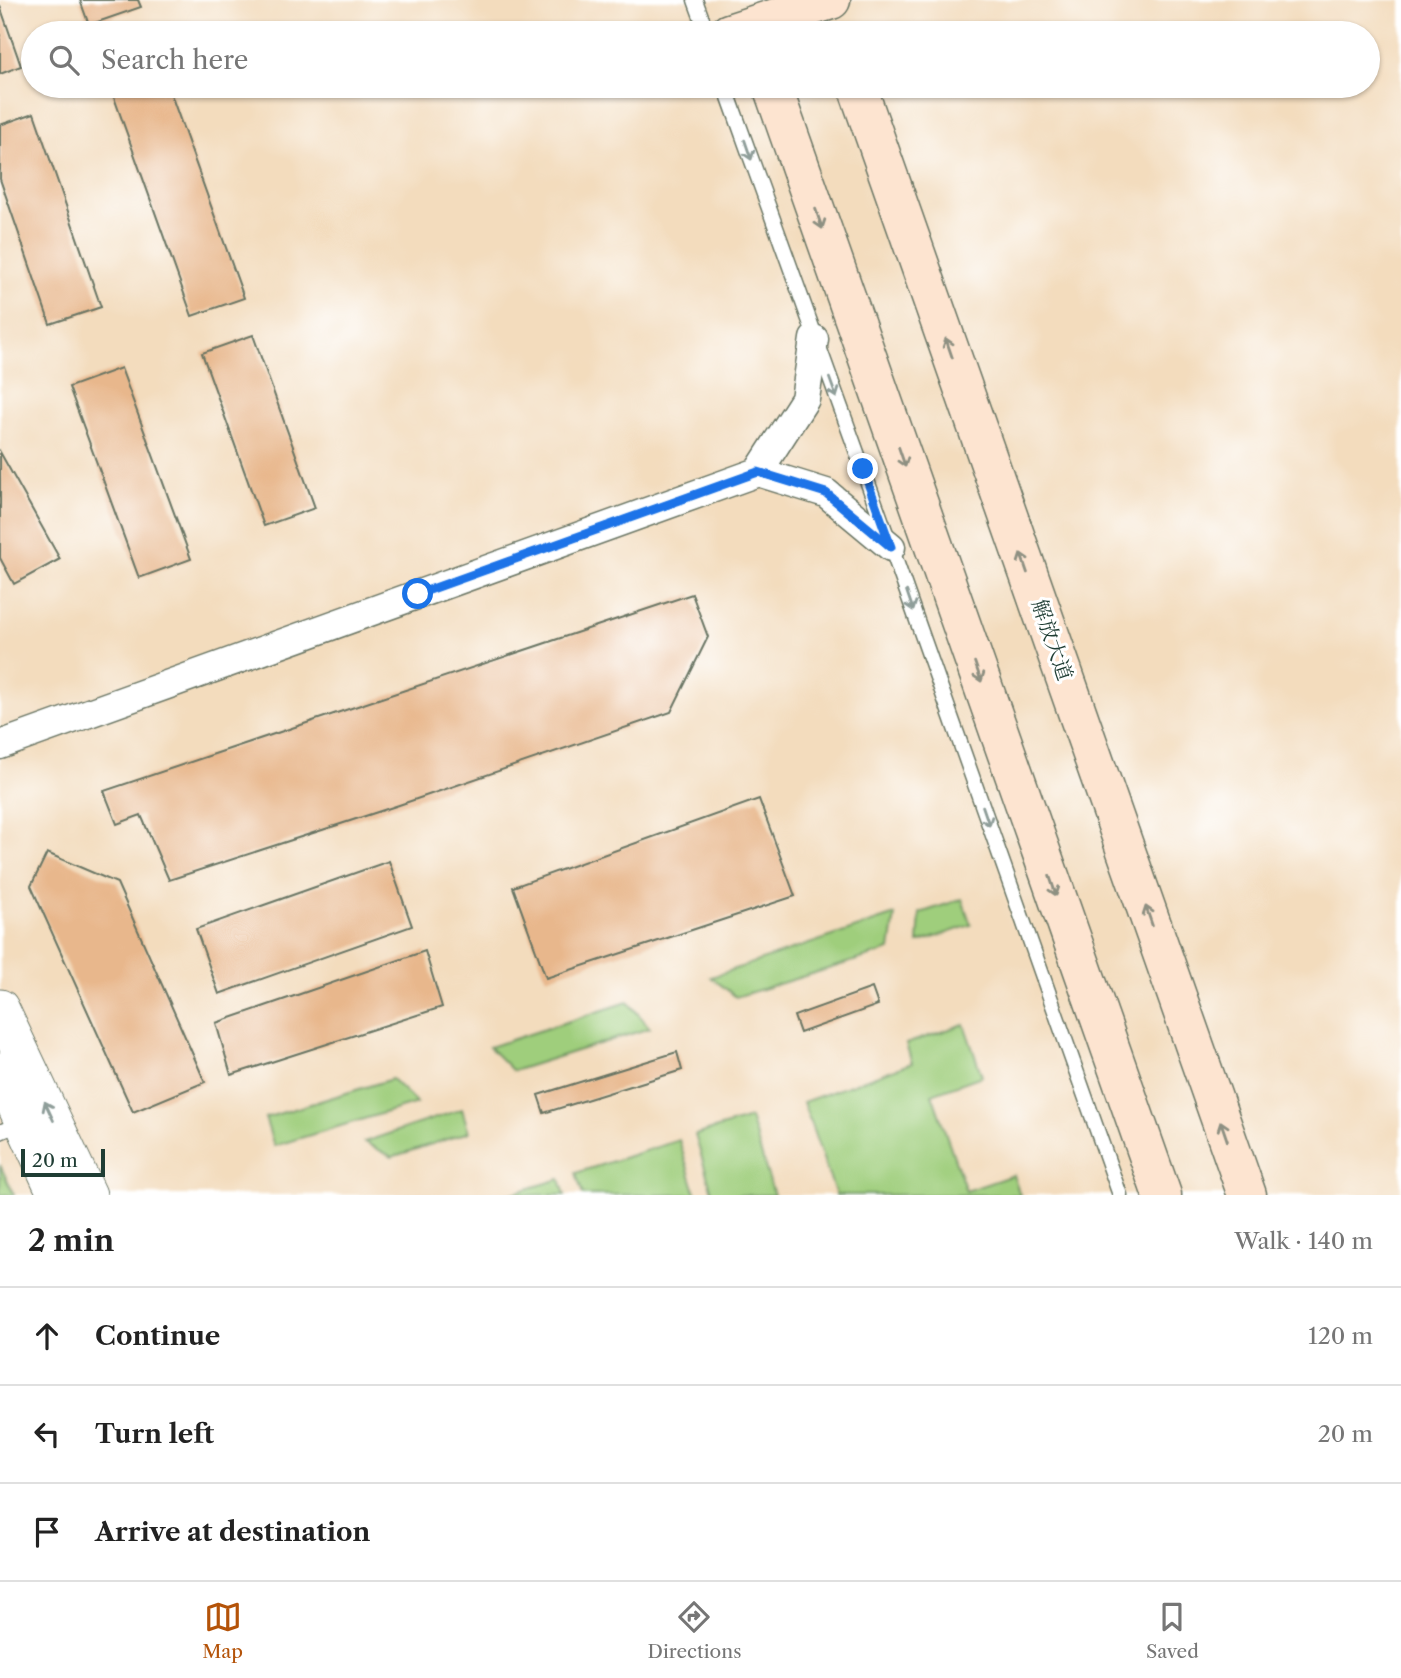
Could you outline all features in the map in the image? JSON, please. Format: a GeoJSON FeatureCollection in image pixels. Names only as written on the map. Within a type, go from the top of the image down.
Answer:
{"type":"FeatureCollection","features":[{"type":"Feature","properties":{"kind":"main road"},"geometry":{"type":"LineString","coordinates":[[756,21],[831,9]]}},
{"type":"Feature","properties":{"kind":"main road"},"geometry":{"type":"LineString","coordinates":[[776,98],[1162,1195]]}},
{"type":"Feature","properties":{"kind":"main road","name":"解放大道"},"geometry":{"type":"LineString","coordinates":[[860,98],[1247,1195]]}},
{"type":"Feature","properties":{"kind":"street"},"geometry":{"type":"LineString","coordinates":[[758,472],[805,399],[814,339]]}},
{"type":"Feature","properties":{"kind":"street"},"geometry":{"type":"LineString","coordinates":[[0,745],[758,472],[826,493],[891,547]]}},
{"type":"Feature","properties":{"kind":"street"},"geometry":{"type":"LineString","coordinates":[[0,1008],[88,1195]]}},
{"type":"Feature","properties":{"kind":"street"},"geometry":{"type":"LineString","coordinates":[[0,1070],[12,1127],[57,1195]]}},
{"type":"Feature","properties":{"kind":"lane"},"geometry":{"type":"LineString","coordinates":[[695,0],[703,21]]}},
{"type":"Feature","properties":{"kind":"lane"},"geometry":{"type":"LineString","coordinates":[[729,98],[1120,1195]]}},
{"type":"Feature","properties":{"kind":"green space"},"geometry":{"type":"Polygon","coordinates":[[[962,899],[971,925],[918,943],[920,913],[962,899]]]}},
{"type":"Feature","properties":{"kind":"green space"},"geometry":{"type":"Polygon","coordinates":[[[895,915],[890,950],[736,997],[711,977],[895,915]]]}},
{"type":"Feature","properties":{"kind":"green space"},"geometry":{"type":"Polygon","coordinates":[[[628,1002],[650,1028],[513,1071],[489,1047],[628,1002]]]}},
{"type":"Feature","properties":{"kind":"green space"},"geometry":{"type":"Polygon","coordinates":[[[964,1024],[982,1076],[932,1094],[966,1191],[1013,1175],[1020,1195],[836,1195],[803,1102],[912,1063],[906,1044],[964,1024]]]}},
{"type":"Feature","properties":{"kind":"green space"},"geometry":{"type":"Polygon","coordinates":[[[392,1079],[417,1103],[274,1146],[265,1118],[392,1079]]]}},
{"type":"Feature","properties":{"kind":"green space"},"geometry":{"type":"Polygon","coordinates":[[[462,1109],[469,1132],[392,1157],[364,1142],[462,1109]]]}},
{"type":"Feature","properties":{"kind":"green space"},"geometry":{"type":"Polygon","coordinates":[[[750,1118],[774,1195],[713,1195],[695,1135],[750,1118]]]}},
{"type":"Feature","properties":{"kind":"green space"},"geometry":{"type":"Polygon","coordinates":[[[679,1140],[696,1195],[583,1195],[576,1173],[679,1140]]]}},
{"type":"Feature","properties":{"kind":"green space"},"geometry":{"type":"Polygon","coordinates":[[[0,1165],[14,1195],[0,1195],[0,1165]]]}},
{"type":"Feature","properties":{"kind":"green space"},"geometry":{"type":"Polygon","coordinates":[[[560,1179],[565,1195],[507,1195],[560,1179]]]}},
{"type":"Feature","properties":{"kind":"building"},"geometry":{"type":"Polygon","coordinates":[[[80,0],[138,0],[141,7],[101,21],[88,21],[80,0]]]}},
{"type":"Feature","properties":{"kind":"building"},"geometry":{"type":"Polygon","coordinates":[[[0,6],[21,66],[0,74],[0,6]]]}},
{"type":"Feature","properties":{"kind":"building"},"geometry":{"type":"Polygon","coordinates":[[[114,98],[172,98],[244,298],[192,316],[114,98]]]}},
{"type":"Feature","properties":{"kind":"building"},"geometry":{"type":"Polygon","coordinates":[[[34,113],[101,307],[50,324],[0,179],[0,125],[34,113]]]}},
{"type":"Feature","properties":{"kind":"building"},"geometry":{"type":"Polygon","coordinates":[[[253,335],[315,508],[264,526],[202,353],[253,335]]]}},
{"type":"Feature","properties":{"kind":"building"},"geometry":{"type":"Polygon","coordinates":[[[121,368],[191,559],[139,578],[69,387],[121,368]]]}},
{"type":"Feature","properties":{"kind":"building"},"geometry":{"type":"Polygon","coordinates":[[[0,452],[60,559],[14,584],[0,558],[0,452]]]}},
{"type":"Feature","properties":{"kind":"building"},"geometry":{"type":"Polygon","coordinates":[[[692,594],[708,637],[671,712],[399,805],[169,880],[141,815],[117,824],[104,791],[692,594]]]}},
{"type":"Feature","properties":{"kind":"building"},"geometry":{"type":"Polygon","coordinates":[[[759,799],[795,896],[546,978],[513,887],[759,799]]]}},
{"type":"Feature","properties":{"kind":"building"},"geometry":{"type":"Polygon","coordinates":[[[47,853],[117,883],[205,1082],[133,1112],[31,886],[47,853]]]}},
{"type":"Feature","properties":{"kind":"building"},"geometry":{"type":"Polygon","coordinates":[[[389,861],[412,926],[219,994],[196,929],[389,861]]]}},
{"type":"Feature","properties":{"kind":"building"},"geometry":{"type":"Polygon","coordinates":[[[425,951],[442,1007],[231,1075],[216,1023],[425,951]]]}},
{"type":"Feature","properties":{"kind":"building"},"geometry":{"type":"Polygon","coordinates":[[[872,988],[878,1005],[800,1033],[794,1016],[872,988]]]}},
{"type":"Feature","properties":{"kind":"building"},"geometry":{"type":"Polygon","coordinates":[[[677,1052],[682,1070],[544,1113],[538,1095],[677,1052]]]}},
{"type":"Feature","properties":{"kind":"route"},"geometry":{"type":"LineString","coordinates":[[418,594],[758,472],[826,493],[891,547],[863,469]]}}]}
